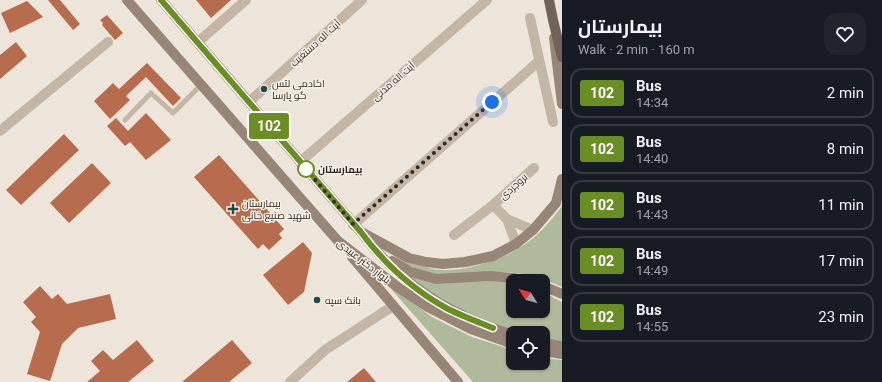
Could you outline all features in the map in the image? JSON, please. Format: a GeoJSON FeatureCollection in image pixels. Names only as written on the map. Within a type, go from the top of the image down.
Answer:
{"type":"FeatureCollection","features":[{"type":"Feature","properties":{"kind":"main road","name":"بلوار دکتر عبیدی"},"geometry":{"type":"LineString","coordinates":[[127,0],[338,241],[399,288],[428,307],[471,329],[506,342]]}},
{"type":"Feature","properties":{"kind":"main road","name":"بلوار دکتر عبیدی"},"geometry":{"type":"LineString","coordinates":[[161,0],[376,252],[411,284],[433,300],[463,316],[506,333]]}},
{"type":"Feature","properties":{"kind":"main road"},"geometry":{"type":"LineString","coordinates":[[549,0],[562,104]]}},
{"type":"Feature","properties":{"kind":"main road"},"geometry":{"type":"LineString","coordinates":[[552,20],[562,57]]}},
{"type":"Feature","properties":{"kind":"main road"},"geometry":{"type":"LineString","coordinates":[[357,228],[409,258],[426,262],[443,264],[465,262],[493,256],[516,244],[533,230],[556,203],[562,179]]}},
{"type":"Feature","properties":{"kind":"main road"},"geometry":{"type":"LineString","coordinates":[[338,241],[458,382]]}},
{"type":"Feature","properties":{"kind":"main road"},"geometry":{"type":"LineString","coordinates":[[376,252],[411,272],[436,279],[490,276],[506,277]]}},
{"type":"Feature","properties":{"kind":"main road"},"geometry":{"type":"LineString","coordinates":[[550,289],[562,294]]}},
{"type":"Feature","properties":{"kind":"main road"},"geometry":{"type":"LineString","coordinates":[[550,344],[562,346]]}},
{"type":"Feature","properties":{"kind":"main road"},"geometry":{"type":"LineString","coordinates":[[550,352],[562,354]]}},
{"type":"Feature","properties":{"kind":"main road"},"geometry":{"type":"LineString","coordinates":[[448,370],[463,382]]}},
{"type":"Feature","properties":{"kind":"street"},"geometry":{"type":"LineString","coordinates":[[198,42],[246,0]]}},
{"type":"Feature","properties":{"kind":"street","name":"آیت اله دستغیب"},"geometry":{"type":"LineString","coordinates":[[249,102],[362,0]]}},
{"type":"Feature","properties":{"kind":"street","name":"آیت اله مدنی"},"geometry":{"type":"LineString","coordinates":[[300,162],[487,0]]}},
{"type":"Feature","properties":{"kind":"street"},"geometry":{"type":"LineString","coordinates":[[530,18],[553,122]]}},
{"type":"Feature","properties":{"kind":"street"},"geometry":{"type":"LineString","coordinates":[[0,131],[108,42]]}},
{"type":"Feature","properties":{"kind":"street"},"geometry":{"type":"LineString","coordinates":[[357,228],[539,61]]}},
{"type":"Feature","properties":{"kind":"street","name":"بروجردی"},"geometry":{"type":"LineString","coordinates":[[454,235],[493,205],[534,168]]}},
{"type":"Feature","properties":{"kind":"street","name":"بروجردی"},"geometry":{"type":"LineString","coordinates":[[493,205],[507,219],[533,230]]}},
{"type":"Feature","properties":{"kind":"street","name":"بروجردی"},"geometry":{"type":"LineString","coordinates":[[507,219],[516,244]]}},
{"type":"Feature","properties":{"kind":"street"},"geometry":{"type":"LineString","coordinates":[[290,382],[325,350],[393,306]]}},
{"type":"Feature","properties":{"kind":"lane"},"geometry":{"type":"LineString","coordinates":[[125,120],[151,93],[173,113],[201,85]]}},
{"type":"Feature","properties":{"kind":"green space"},"geometry":{"type":"Polygon","coordinates":[[[562,206],[562,287],[550,282],[550,274],[489,272],[448,276],[439,275],[410,266],[384,249],[411,262],[434,269],[452,270],[469,267],[488,262],[513,252],[534,237],[553,218],[562,206]]]}},
{"type":"Feature","properties":{"kind":"green space"},"geometry":{"type":"Polygon","coordinates":[[[402,271],[462,282],[493,281],[506,282],[506,318],[550,318],[550,296],[562,302],[562,341],[550,340],[550,326],[506,326],[506,329],[455,307],[421,286],[402,271]]]}},
{"type":"Feature","properties":{"kind":"green space"},"geometry":{"type":"Polygon","coordinates":[[[384,281],[432,317],[472,337],[506,348],[506,370],[550,370],[550,359],[562,360],[562,382],[473,382],[384,281]]]}},
{"type":"Feature","properties":{"kind":"building"},"geometry":{"type":"Polygon","coordinates":[[[48,0],[60,0],[80,24],[73,30],[48,0]]]}},
{"type":"Feature","properties":{"kind":"building"},"geometry":{"type":"Polygon","coordinates":[[[196,0],[231,0],[211,18],[196,0]]]}},
{"type":"Feature","properties":{"kind":"building"},"geometry":{"type":"Polygon","coordinates":[[[27,1],[43,17],[10,33],[1,13],[27,1]]]}},
{"type":"Feature","properties":{"kind":"building"},"geometry":{"type":"Polygon","coordinates":[[[107,15],[123,33],[115,40],[102,25],[103,23],[100,20],[107,15]]]}},
{"type":"Feature","properties":{"kind":"building"},"geometry":{"type":"Polygon","coordinates":[[[16,42],[27,56],[0,79],[0,55],[16,42]]]}},
{"type":"Feature","properties":{"kind":"building"},"geometry":{"type":"Polygon","coordinates":[[[147,63],[181,98],[173,106],[146,77],[126,96],[130,100],[110,119],[94,101],[113,83],[119,89],[147,63]]]}},
{"type":"Feature","properties":{"kind":"building"},"geometry":{"type":"Polygon","coordinates":[[[146,113],[171,140],[146,160],[130,142],[125,146],[107,126],[116,118],[128,131],[146,113]]]}},
{"type":"Feature","properties":{"kind":"building"},"geometry":{"type":"Polygon","coordinates":[[[64,134],[79,150],[21,205],[6,190],[64,134]]]}},
{"type":"Feature","properties":{"kind":"building"},"geometry":{"type":"Polygon","coordinates":[[[219,155],[284,229],[279,234],[282,238],[269,250],[263,244],[258,249],[194,177],[219,155]]]}},
{"type":"Feature","properties":{"kind":"building"},"geometry":{"type":"Polygon","coordinates":[[[92,163],[111,183],[69,223],[50,203],[92,163]]]}},
{"type":"Feature","properties":{"kind":"building"},"geometry":{"type":"Polygon","coordinates":[[[303,242],[312,253],[304,292],[288,305],[263,275],[303,242]]]}},
{"type":"Feature","properties":{"kind":"building"},"geometry":{"type":"Polygon","coordinates":[[[40,286],[52,299],[58,294],[67,304],[110,294],[116,319],[78,328],[62,344],[50,381],[27,374],[40,332],[31,322],[36,317],[23,302],[40,286]]]}},
{"type":"Feature","properties":{"kind":"building"},"geometry":{"type":"Polygon","coordinates":[[[137,340],[154,361],[128,382],[87,382],[100,371],[91,361],[103,350],[113,360],[137,340]]]}},
{"type":"Feature","properties":{"kind":"building"},"geometry":{"type":"Polygon","coordinates":[[[232,340],[252,363],[229,382],[182,382],[232,340]]]}},
{"type":"Feature","properties":{"kind":"building"},"geometry":{"type":"Polygon","coordinates":[[[364,368],[376,382],[347,382],[364,368]]]}},
{"type":"Feature","properties":{"kind":"bus line","name":"102"},"geometry":{"type":"LineString","coordinates":[[161,0],[360,231],[376,252],[411,284],[433,300],[463,316],[493,328]]}},
{"type":"Feature","properties":{"kind":"place","name":"اکادمی لتس گو پارسا"},"geometry":{"type":"Point","coordinates":[264,89]}},
{"type":"Feature","properties":{"kind":"place","name":"بیمارستان"},"geometry":{"type":"Point","coordinates":[306,169]}},
{"type":"Feature","properties":{"kind":"place","name":"بیمارستان شهید صنیع خانی"},"geometry":{"type":"Point","coordinates":[233,209]}},
{"type":"Feature","properties":{"kind":"place","name":"بانک سپه"},"geometry":{"type":"Point","coordinates":[317,300]}},
{"type":"Feature","properties":{"kind":"route"},"geometry":{"type":"LineString","coordinates":[[306,169],[353,224],[492,102]]}}]}
